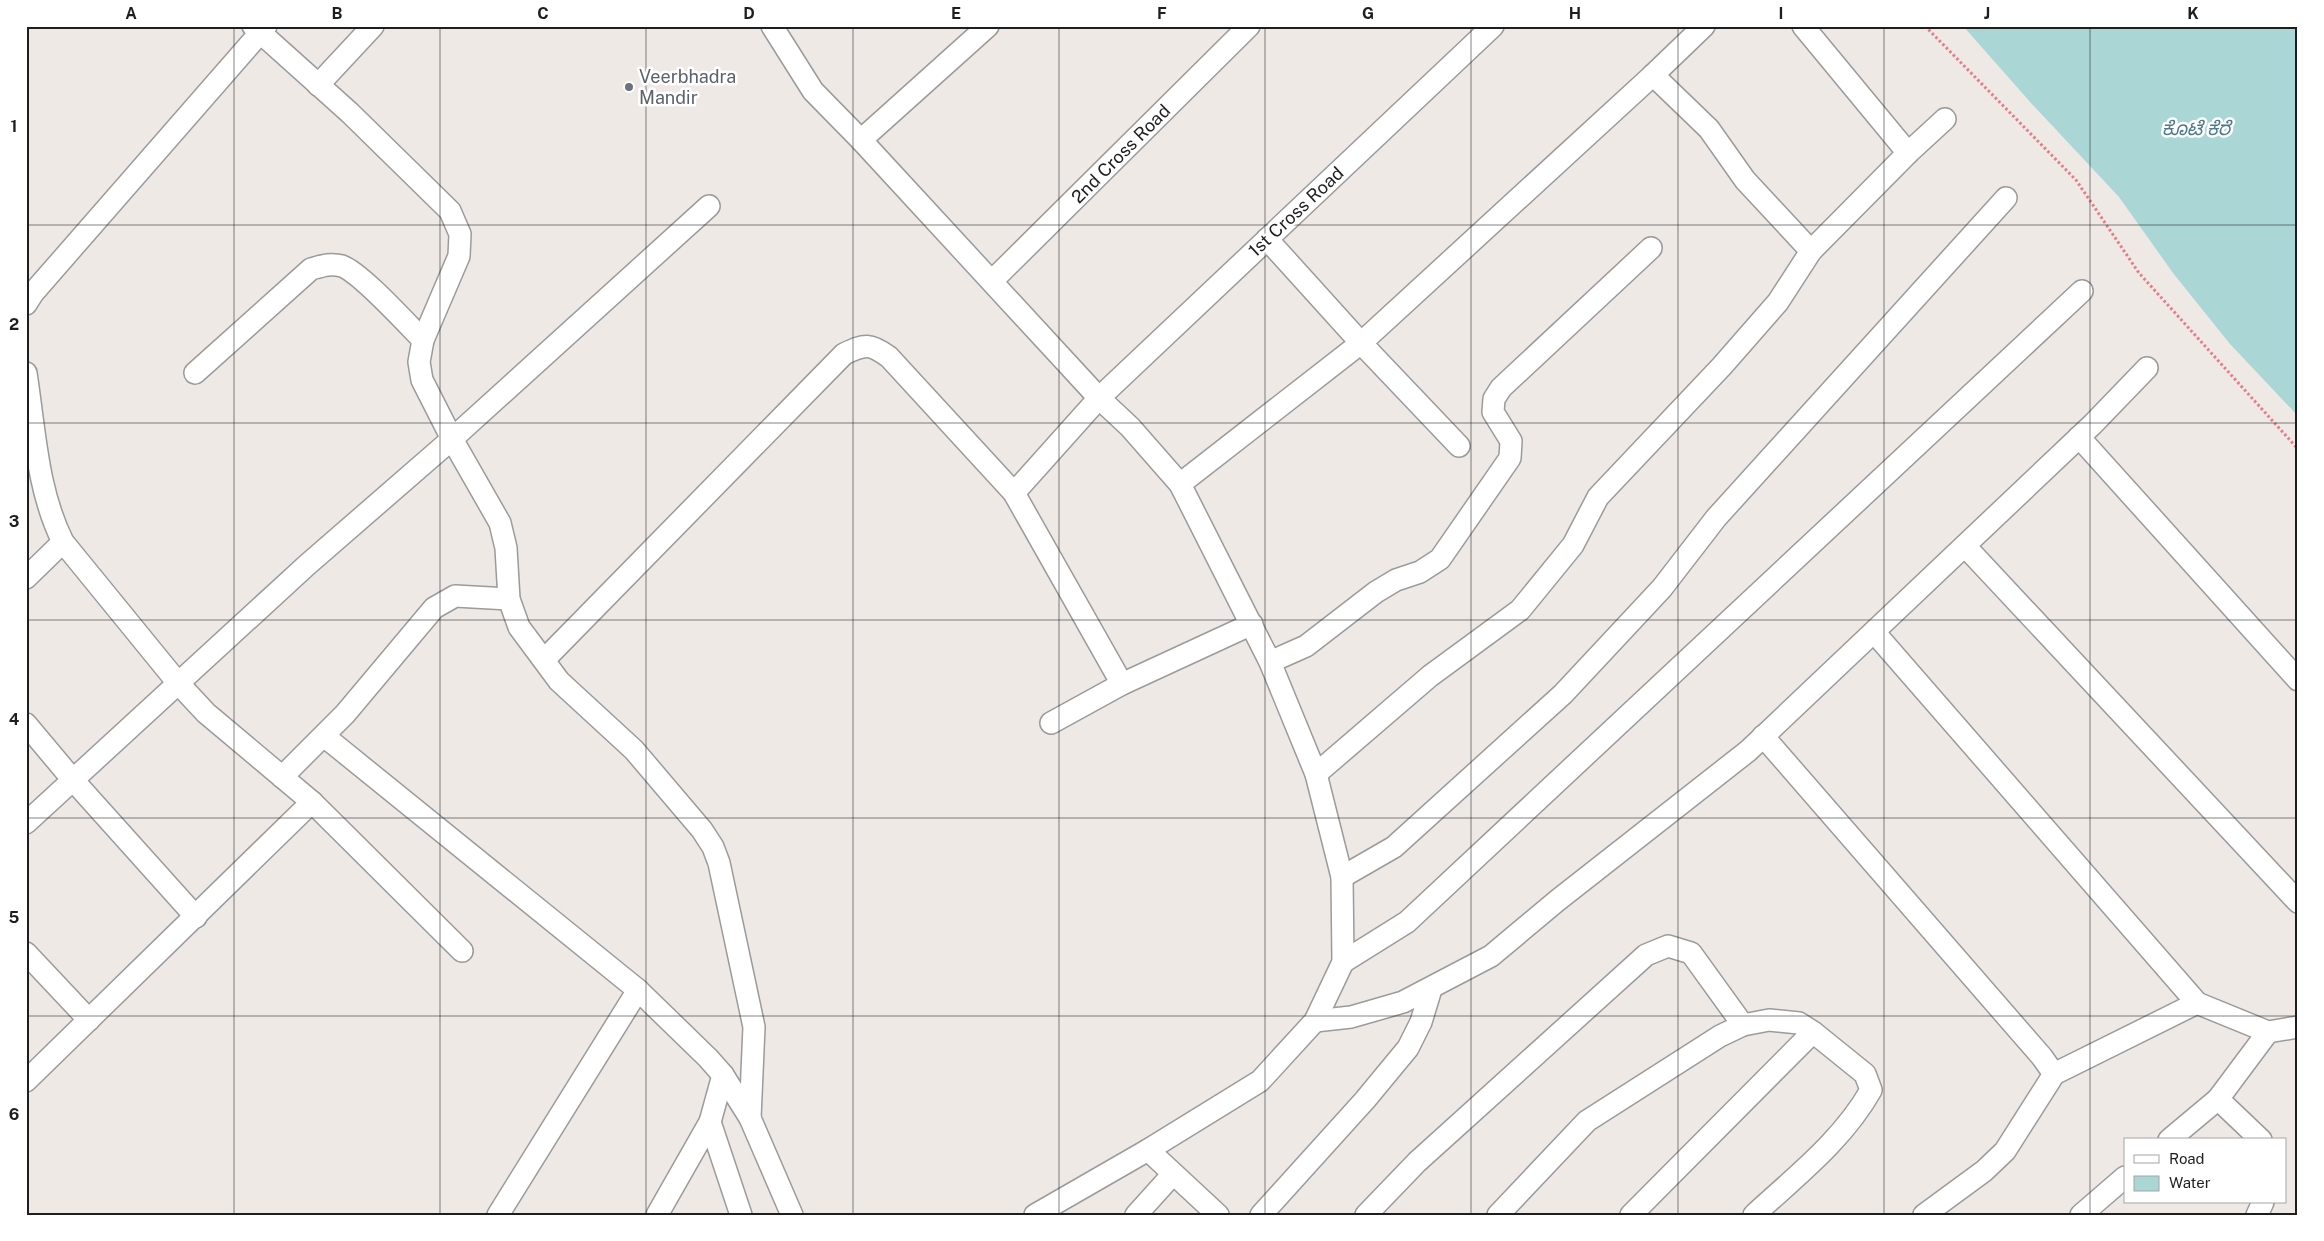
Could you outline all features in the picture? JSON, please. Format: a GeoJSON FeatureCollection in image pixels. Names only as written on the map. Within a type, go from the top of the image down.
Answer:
{"type":"FeatureCollection","features":[{"type":"Feature","properties":{"kind":"street"},"geometry":{"type":"LineString","coordinates":[[318,85],[373,26]]}},
{"type":"Feature","properties":{"kind":"street"},"geometry":{"type":"LineString","coordinates":[[772,26],[813,91],[861,140],[1099,398],[1130,427],[1180,484],[1270,662],[1316,774],[1342,877],[1343,962],[1315,1021],[1260,1082],[1148,1150],[1035,1215]]}},
{"type":"Feature","properties":{"kind":"street"},"geometry":{"type":"LineString","coordinates":[[861,140],[988,26]]}},
{"type":"Feature","properties":{"kind":"street","name":"2nd Cross Road"},"geometry":{"type":"LineString","coordinates":[[992,281],[1249,26]]}},
{"type":"Feature","properties":{"kind":"street","name":"1st Cross Road"},"geometry":{"type":"LineString","coordinates":[[1014,493],[1099,398],[1493,26]]}},
{"type":"Feature","properties":{"kind":"street"},"geometry":{"type":"LineString","coordinates":[[1180,484],[1361,343],[1704,26]]}},
{"type":"Feature","properties":{"kind":"street"},"geometry":{"type":"LineString","coordinates":[[1803,26],[1908,153]]}},
{"type":"Feature","properties":{"kind":"street"},"geometry":{"type":"LineString","coordinates":[[26,304],[260,29],[450,211],[460,234],[459,256],[423,340],[419,362],[422,380],[452,439],[500,523],[506,548],[510,599],[519,627],[560,681],[634,750],[702,830],[713,847],[754,1027],[750,1118]]}},
{"type":"Feature","properties":{"kind":"street"},"geometry":{"type":"LineString","coordinates":[[1653,75],[1709,129],[1745,180],[1811,251]]}},
{"type":"Feature","properties":{"kind":"street"},"geometry":{"type":"LineString","coordinates":[[1316,774],[1430,676],[1520,610],[1574,545],[1598,497],[1722,366],[1778,302],[1811,251],[1908,153],[1946,118]]}},
{"type":"Feature","properties":{"kind":"street"},"geometry":{"type":"LineString","coordinates":[[1342,877],[1394,847],[1563,694],[1662,588],[1716,518],[2006,198]]}},
{"type":"Feature","properties":{"kind":"street"},"geometry":{"type":"LineString","coordinates":[[26,823],[307,565],[452,439],[708,206]]}},
{"type":"Feature","properties":{"kind":"street"},"geometry":{"type":"LineString","coordinates":[[1267,240],[1459,446]]}},
{"type":"Feature","properties":{"kind":"street"},"geometry":{"type":"LineString","coordinates":[[1270,662],[1306,646],[1342,616],[1390,584],[1420,572],[1440,559],[1510,458],[1511,441],[1493,412],[1494,399],[1501,388],[1651,248]]}},
{"type":"Feature","properties":{"kind":"street"},"geometry":{"type":"LineString","coordinates":[[195,373],[311,269],[328,264],[343,266],[358,276],[423,340]]}},
{"type":"Feature","properties":{"kind":"street"},"geometry":{"type":"LineString","coordinates":[[1343,962],[1407,922],[2082,291]]}},
{"type":"Feature","properties":{"kind":"street"},"geometry":{"type":"LineString","coordinates":[[544,660],[844,354],[860,346],[874,346],[889,357],[1014,493],[1122,684]]}},
{"type":"Feature","properties":{"kind":"street"},"geometry":{"type":"LineString","coordinates":[[1315,1021],[1351,1018],[1403,1002],[1492,956],[1558,900],[1748,751],[2079,437],[2147,368]]}},
{"type":"Feature","properties":{"kind":"street"},"geometry":{"type":"LineString","coordinates":[[26,373],[44,495],[52,520],[64,542],[178,683],[206,713],[312,802],[462,951]]}},
{"type":"Feature","properties":{"kind":"street"},"geometry":{"type":"LineString","coordinates":[[2079,437],[2298,680]]}},
{"type":"Feature","properties":{"kind":"street"},"geometry":{"type":"LineString","coordinates":[[26,578],[64,542]]}},
{"type":"Feature","properties":{"kind":"street"},"geometry":{"type":"LineString","coordinates":[[1965,546],[2298,902]]}},
{"type":"Feature","properties":{"kind":"street"},"geometry":{"type":"LineString","coordinates":[[282,777],[324,736],[434,608],[455,596],[510,599]]}},
{"type":"Feature","properties":{"kind":"street"},"geometry":{"type":"LineString","coordinates":[[1051,723],[1122,684],[1252,624]]}},
{"type":"Feature","properties":{"kind":"street"},"geometry":{"type":"LineString","coordinates":[[1874,632],[2197,1003],[2268,1032],[2298,1027]]}},
{"type":"Feature","properties":{"kind":"street"},"geometry":{"type":"LineString","coordinates":[[26,724],[73,780],[196,917]]}},
{"type":"Feature","properties":{"kind":"street"},"geometry":{"type":"LineString","coordinates":[[324,736],[638,990],[708,1058],[723,1075],[750,1118],[792,1215]]}},
{"type":"Feature","properties":{"kind":"street"},"geometry":{"type":"LineString","coordinates":[[1764,736],[2042,1057],[2054,1074]]}},
{"type":"Feature","properties":{"kind":"street"},"geometry":{"type":"LineString","coordinates":[[26,1081],[312,802]]}},
{"type":"Feature","properties":{"kind":"street"},"geometry":{"type":"LineString","coordinates":[[1366,1215],[1417,1162],[1646,955],[1668,946],[1691,953],[1743,1025]]}},
{"type":"Feature","properties":{"kind":"street"},"geometry":{"type":"LineString","coordinates":[[26,953],[90,1020]]}},
{"type":"Feature","properties":{"kind":"street"},"geometry":{"type":"LineString","coordinates":[[1261,1215],[1365,1100],[1408,1048],[1421,1022],[1431,989]]}},
{"type":"Feature","properties":{"kind":"street"},"geometry":{"type":"LineString","coordinates":[[498,1215],[638,990]]}},
{"type":"Feature","properties":{"kind":"street"},"geometry":{"type":"LineString","coordinates":[[1924,1215],[1984,1171],[2004,1151],[2054,1074],[2197,1003]]}},
{"type":"Feature","properties":{"kind":"street"},"geometry":{"type":"LineString","coordinates":[[1498,1215],[1587,1120],[1720,1036],[1743,1025],[1770,1020],[1799,1024],[1813,1032],[1865,1074],[1872,1090],[1858,1114],[1806,1168],[1754,1215]]}},
{"type":"Feature","properties":{"kind":"street"},"geometry":{"type":"LineString","coordinates":[[1631,1215],[1813,1032]]}},
{"type":"Feature","properties":{"kind":"street"},"geometry":{"type":"LineString","coordinates":[[2171,1138],[2218,1098],[2268,1032]]}},
{"type":"Feature","properties":{"kind":"street"},"geometry":{"type":"LineString","coordinates":[[657,1215],[710,1122],[723,1075]]}},
{"type":"Feature","properties":{"kind":"street"},"geometry":{"type":"LineString","coordinates":[[2218,1098],[2259,1138]]}},
{"type":"Feature","properties":{"kind":"street"},"geometry":{"type":"LineString","coordinates":[[710,1122],[741,1215]]}},
{"type":"Feature","properties":{"kind":"street"},"geometry":{"type":"LineString","coordinates":[[1148,1150],[1218,1215]]}},
{"type":"Feature","properties":{"kind":"street"},"geometry":{"type":"LineString","coordinates":[[1136,1215],[1174,1174]]}},
{"type":"Feature","properties":{"kind":"street"},"geometry":{"type":"LineString","coordinates":[[2081,1215],[2124,1178]]}},
{"type":"Feature","properties":{"kind":"path"},"geometry":{"type":"LineString","coordinates":[[1925,26],[2076,180],[2139,273],[2298,449]]}},
{"type":"Feature","properties":{"kind":"water","name":"ಕೊಟೆ ಕೆರೆ"},"geometry":{"type":"Polygon","coordinates":[[[1963,26],[2298,26],[2298,416],[2230,344],[2173,273],[2119,197],[2031,103],[1963,26]]]}},
{"type":"Feature","properties":{"kind":"place","name":"Veerbhadra Mandir"},"geometry":{"type":"Point","coordinates":[629,87]}}]}
